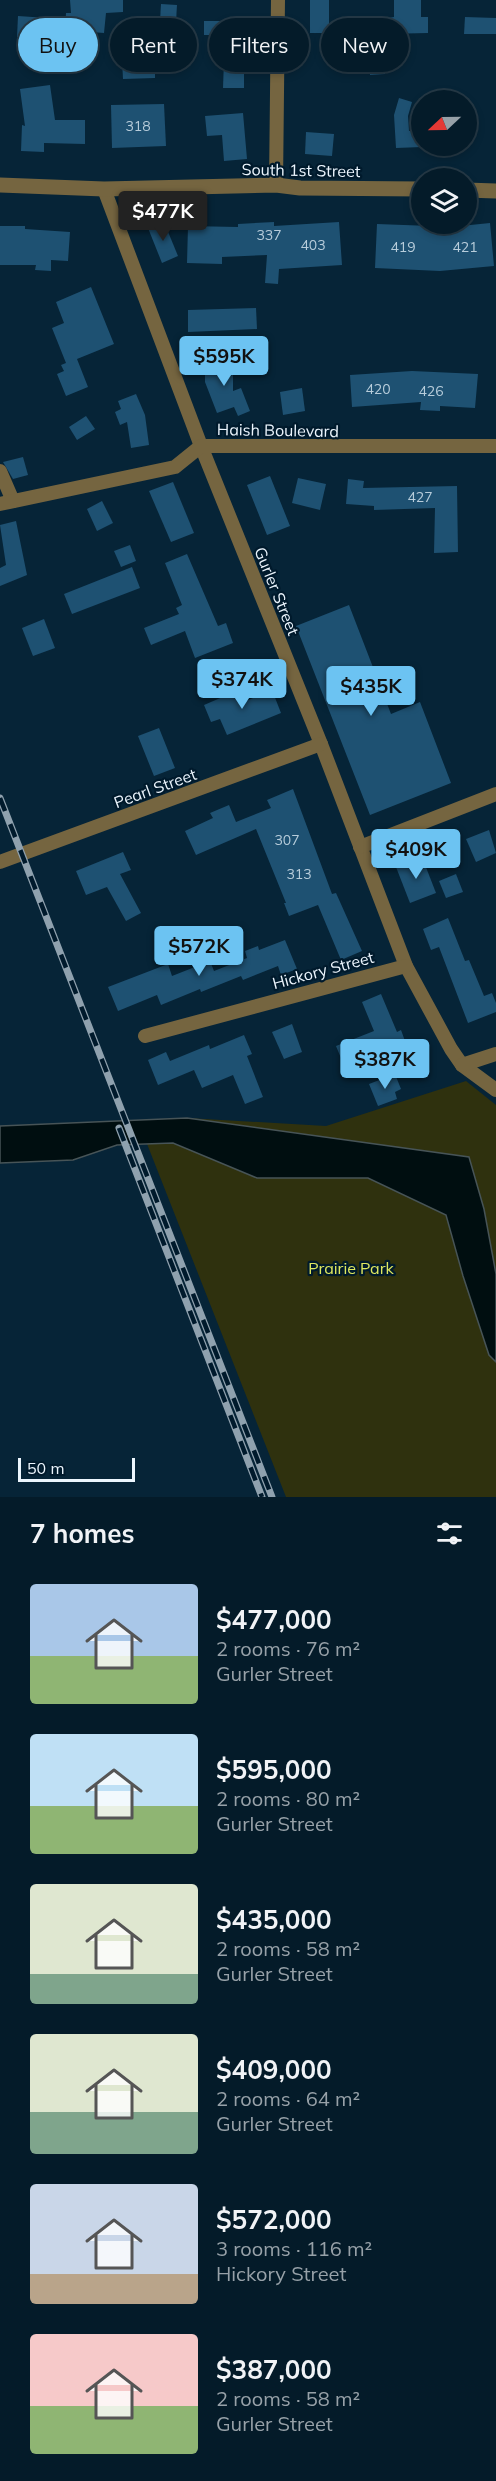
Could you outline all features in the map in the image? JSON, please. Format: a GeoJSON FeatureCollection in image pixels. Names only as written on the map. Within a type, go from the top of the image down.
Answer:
{"type":"FeatureCollection","features":[{"type":"Feature","properties":{"kind":"street"},"geometry":{"type":"LineString","coordinates":[[276,184],[278,0]]}},
{"type":"Feature","properties":{"kind":"street","name":"South 1st Street"},"geometry":{"type":"LineString","coordinates":[[0,185],[104,189],[276,184],[300,188],[411,189]]}},
{"type":"Feature","properties":{"kind":"street","name":"Gurler Street"},"geometry":{"type":"LineString","coordinates":[[104,189],[201,446],[321,744],[406,966],[440,1032],[462,1065],[496,1090]]}},
{"type":"Feature","properties":{"kind":"street"},"geometry":{"type":"LineString","coordinates":[[477,190],[496,190]]}},
{"type":"Feature","properties":{"kind":"street","name":"Haish Boulevard"},"geometry":{"type":"LineString","coordinates":[[6,503],[175,467],[201,446],[496,447]]}},
{"type":"Feature","properties":{"kind":"street"},"geometry":{"type":"LineString","coordinates":[[0,471],[6,503]]}},
{"type":"Feature","properties":{"kind":"street","name":"Pearl Street"},"geometry":{"type":"LineString","coordinates":[[0,862],[321,744]]}},
{"type":"Feature","properties":{"kind":"street"},"geometry":{"type":"LineString","coordinates":[[360,847],[496,794]]}},
{"type":"Feature","properties":{"kind":"street","name":"Hickory Street"},"geometry":{"type":"LineString","coordinates":[[145,1036],[406,966]]}},
{"type":"Feature","properties":{"kind":"street"},"geometry":{"type":"LineString","coordinates":[[462,1065],[496,1054]]}},
{"type":"Feature","properties":{"kind":"green space","name":"Prairie Park"},"geometry":{"type":"Polygon","coordinates":[[[466,1081],[496,1105],[496,1497],[286,1497],[138,1121],[187,1118],[326,1126],[466,1081]]]}},
{"type":"Feature","properties":{"kind":"shaded area"},"geometry":{"type":"Polygon","coordinates":[[[187,1118],[469,1157],[484,1209],[496,1274],[496,1362],[489,1355],[446,1215],[368,1178],[257,1178],[173,1143],[117,1145],[73,1160],[0,1163],[0,1126],[187,1118]]]}},
{"type":"Feature","properties":{"kind":"building"},"geometry":{"type":"Polygon","coordinates":[[[70,0],[123,0],[123,12],[106,13],[104,33],[98,33],[98,18],[66,18],[66,13],[71,13],[70,0]]]}},
{"type":"Feature","properties":{"kind":"building"},"geometry":{"type":"Polygon","coordinates":[[[310,0],[329,0],[329,18],[321,18],[321,33],[310,33],[310,0]]]}},
{"type":"Feature","properties":{"kind":"building"},"geometry":{"type":"Polygon","coordinates":[[[394,0],[421,0],[421,17],[428,17],[428,33],[409,33],[409,18],[388,18],[394,17],[394,0]]]}},
{"type":"Feature","properties":{"kind":"building"},"geometry":{"type":"Polygon","coordinates":[[[161,4],[177,5],[176,18],[160,18],[161,4]]]}},
{"type":"Feature","properties":{"kind":"building"},"geometry":{"type":"Polygon","coordinates":[[[18,16],[47,18],[18,18],[17,37],[18,16]]]}},
{"type":"Feature","properties":{"kind":"building"},"geometry":{"type":"Polygon","coordinates":[[[465,17],[496,18],[496,34],[464,34],[465,17]]]}},
{"type":"Feature","properties":{"kind":"building"},"geometry":{"type":"Polygon","coordinates":[[[204,21],[209,21],[209,35],[204,35],[204,21]]]}},
{"type":"Feature","properties":{"kind":"building"},"geometry":{"type":"Polygon","coordinates":[[[123,72],[155,72],[155,78],[123,79],[123,72]]]}},
{"type":"Feature","properties":{"kind":"building"},"geometry":{"type":"Polygon","coordinates":[[[224,72],[244,72],[244,88],[223,88],[224,72]]]}},
{"type":"Feature","properties":{"kind":"building"},"geometry":{"type":"Polygon","coordinates":[[[370,72],[385,72],[385,74],[370,75],[370,72]]]}},
{"type":"Feature","properties":{"kind":"building"},"geometry":{"type":"Polygon","coordinates":[[[50,85],[55,120],[85,120],[85,144],[44,143],[44,152],[21,151],[22,125],[25,126],[20,89],[50,85]]]}},
{"type":"Feature","properties":{"kind":"building"},"geometry":{"type":"Polygon","coordinates":[[[399,98],[411,102],[408,116],[411,147],[396,148],[394,115],[399,98]]]}},
{"type":"Feature","properties":{"kind":"building"},"geometry":{"type":"Polygon","coordinates":[[[164,104],[166,146],[112,148],[111,105],[164,104]]]}},
{"type":"Feature","properties":{"kind":"building"},"geometry":{"type":"Polygon","coordinates":[[[243,113],[247,159],[224,161],[222,135],[207,136],[205,116],[243,113]]]}},
{"type":"Feature","properties":{"kind":"building"},"geometry":{"type":"Polygon","coordinates":[[[306,132],[334,134],[332,156],[305,154],[306,132]]]}},
{"type":"Feature","properties":{"kind":"building"},"geometry":{"type":"Polygon","coordinates":[[[164,222],[178,256],[162,263],[148,228],[164,222]]]}},
{"type":"Feature","properties":{"kind":"building"},"geometry":{"type":"Polygon","coordinates":[[[274,222],[274,226],[339,222],[342,265],[279,269],[278,284],[265,283],[267,255],[222,257],[222,264],[187,263],[188,226],[238,227],[238,224],[274,222]]]}},
{"type":"Feature","properties":{"kind":"building"},"geometry":{"type":"Polygon","coordinates":[[[490,223],[494,266],[440,271],[375,268],[377,224],[411,225],[411,234],[477,234],[477,224],[490,223]]]}},
{"type":"Feature","properties":{"kind":"building"},"geometry":{"type":"Polygon","coordinates":[[[0,226],[25,226],[25,229],[70,232],[68,261],[51,260],[51,271],[35,270],[36,265],[0,265],[0,226]]]}},
{"type":"Feature","properties":{"kind":"building"},"geometry":{"type":"Polygon","coordinates":[[[91,287],[114,344],[77,359],[88,387],[66,396],[57,374],[64,371],[61,365],[66,363],[52,328],[64,323],[56,302],[91,287]]]}},
{"type":"Feature","properties":{"kind":"building"},"geometry":{"type":"Polygon","coordinates":[[[256,308],[257,329],[188,332],[188,310],[256,308]]]}},
{"type":"Feature","properties":{"kind":"building"},"geometry":{"type":"Polygon","coordinates":[[[205,361],[233,361],[233,391],[241,388],[250,411],[238,416],[234,407],[217,413],[205,382],[205,361]]]}},
{"type":"Feature","properties":{"kind":"building"},"geometry":{"type":"Polygon","coordinates":[[[412,371],[478,374],[475,408],[440,406],[440,411],[420,410],[421,402],[352,407],[350,375],[412,371]]]}},
{"type":"Feature","properties":{"kind":"building"},"geometry":{"type":"Polygon","coordinates":[[[302,388],[305,411],[283,415],[280,392],[302,388]]]}},
{"type":"Feature","properties":{"kind":"building"},"geometry":{"type":"Polygon","coordinates":[[[136,394],[145,415],[149,445],[131,448],[127,422],[120,425],[115,412],[121,409],[118,401],[136,394]]]}},
{"type":"Feature","properties":{"kind":"building"},"geometry":{"type":"Polygon","coordinates":[[[86,416],[95,429],[77,440],[69,427],[86,416]]]}},
{"type":"Feature","properties":{"kind":"building"},"geometry":{"type":"Polygon","coordinates":[[[23,457],[28,475],[13,479],[3,462],[23,457]]]}},
{"type":"Feature","properties":{"kind":"building"},"geometry":{"type":"Polygon","coordinates":[[[270,476],[290,526],[267,535],[247,485],[270,476]]]}},
{"type":"Feature","properties":{"kind":"building"},"geometry":{"type":"Polygon","coordinates":[[[298,478],[326,484],[320,510],[292,503],[298,478]]]}},
{"type":"Feature","properties":{"kind":"building"},"geometry":{"type":"Polygon","coordinates":[[[348,479],[364,481],[363,488],[457,486],[458,552],[434,553],[435,508],[374,510],[374,506],[346,504],[348,479]]]}},
{"type":"Feature","properties":{"kind":"building"},"geometry":{"type":"Polygon","coordinates":[[[173,482],[194,533],[171,542],[149,491],[173,482]]]}},
{"type":"Feature","properties":{"kind":"building"},"geometry":{"type":"Polygon","coordinates":[[[102,501],[113,523],[97,531],[87,509],[102,501]]]}},
{"type":"Feature","properties":{"kind":"building"},"geometry":{"type":"Polygon","coordinates":[[[16,521],[27,575],[0,586],[0,568],[6,565],[0,525],[16,521]]]}},
{"type":"Feature","properties":{"kind":"building"},"geometry":{"type":"Polygon","coordinates":[[[130,545],[136,561],[121,567],[114,551],[130,545]]]}},
{"type":"Feature","properties":{"kind":"building"},"geometry":{"type":"Polygon","coordinates":[[[187,554],[218,626],[226,623],[233,643],[195,658],[185,631],[151,645],[144,628],[179,614],[176,608],[182,605],[165,563],[187,554]]]}},
{"type":"Feature","properties":{"kind":"building"},"geometry":{"type":"Polygon","coordinates":[[[132,567],[140,588],[72,614],[64,594],[132,567]]]}},
{"type":"Feature","properties":{"kind":"building"},"geometry":{"type":"Polygon","coordinates":[[[349,605],[391,714],[420,702],[451,783],[370,815],[296,626],[349,605]]]}},
{"type":"Feature","properties":{"kind":"building"},"geometry":{"type":"Polygon","coordinates":[[[44,619],[55,648],[33,656],[22,628],[44,619]]]}},
{"type":"Feature","properties":{"kind":"building"},"geometry":{"type":"Polygon","coordinates":[[[241,689],[246,701],[272,690],[281,713],[227,735],[220,719],[211,722],[204,705],[241,689]]]}},
{"type":"Feature","properties":{"kind":"building"},"geometry":{"type":"Polygon","coordinates":[[[159,728],[175,768],[154,776],[138,736],[159,728]]]}},
{"type":"Feature","properties":{"kind":"building"},"geometry":{"type":"Polygon","coordinates":[[[293,789],[332,894],[336,893],[362,951],[341,960],[318,905],[289,916],[284,903],[286,903],[256,829],[196,855],[185,831],[213,818],[210,813],[229,805],[236,822],[271,808],[267,800],[293,789]]]}},
{"type":"Feature","properties":{"kind":"building"},"geometry":{"type":"Polygon","coordinates":[[[489,830],[496,853],[476,862],[466,839],[489,830]]]}},
{"type":"Feature","properties":{"kind":"building"},"geometry":{"type":"Polygon","coordinates":[[[123,852],[131,870],[120,874],[141,913],[126,921],[107,887],[86,895],[76,871],[123,852]]]}},
{"type":"Feature","properties":{"kind":"building"},"geometry":{"type":"Polygon","coordinates":[[[422,857],[436,893],[410,903],[396,867],[422,857]]]}},
{"type":"Feature","properties":{"kind":"building"},"geometry":{"type":"Polygon","coordinates":[[[456,874],[463,892],[446,898],[439,881],[456,874]]]}},
{"type":"Feature","properties":{"kind":"building"},"geometry":{"type":"Polygon","coordinates":[[[448,918],[465,961],[469,960],[484,996],[492,993],[496,1003],[496,1012],[468,1023],[439,947],[431,950],[423,929],[448,918]]]}},
{"type":"Feature","properties":{"kind":"building"},"geometry":{"type":"Polygon","coordinates":[[[285,940],[297,969],[281,975],[278,966],[243,980],[241,976],[201,992],[200,989],[161,1005],[157,995],[118,1011],[108,987],[168,964],[172,976],[210,961],[214,971],[247,958],[245,951],[258,946],[259,950],[285,940]]]}},
{"type":"Feature","properties":{"kind":"building"},"geometry":{"type":"Polygon","coordinates":[[[381,994],[397,1032],[401,1030],[409,1052],[379,1064],[374,1051],[343,1063],[336,1046],[374,1031],[362,1002],[381,994]]]}},
{"type":"Feature","properties":{"kind":"building"},"geometry":{"type":"Polygon","coordinates":[[[292,1024],[302,1052],[284,1059],[272,1032],[292,1024]]]}},
{"type":"Feature","properties":{"kind":"building"},"geometry":{"type":"Polygon","coordinates":[[[244,1035],[252,1054],[247,1056],[263,1097],[245,1104],[233,1075],[202,1088],[194,1070],[158,1085],[148,1060],[166,1052],[170,1061],[209,1045],[210,1049],[244,1035]]]}},
{"type":"Feature","properties":{"kind":"building"},"geometry":{"type":"Polygon","coordinates":[[[395,1074],[401,1089],[395,1092],[397,1099],[378,1106],[369,1084],[395,1074]]]}},
{"type":"Feature","properties":{"kind":"railway"},"geometry":{"type":"LineString","coordinates":[[0,798],[272,1497]]}},
{"type":"Feature","properties":{"kind":"railway"},"geometry":{"type":"LineString","coordinates":[[119,1128],[262,1497]]}}]}
